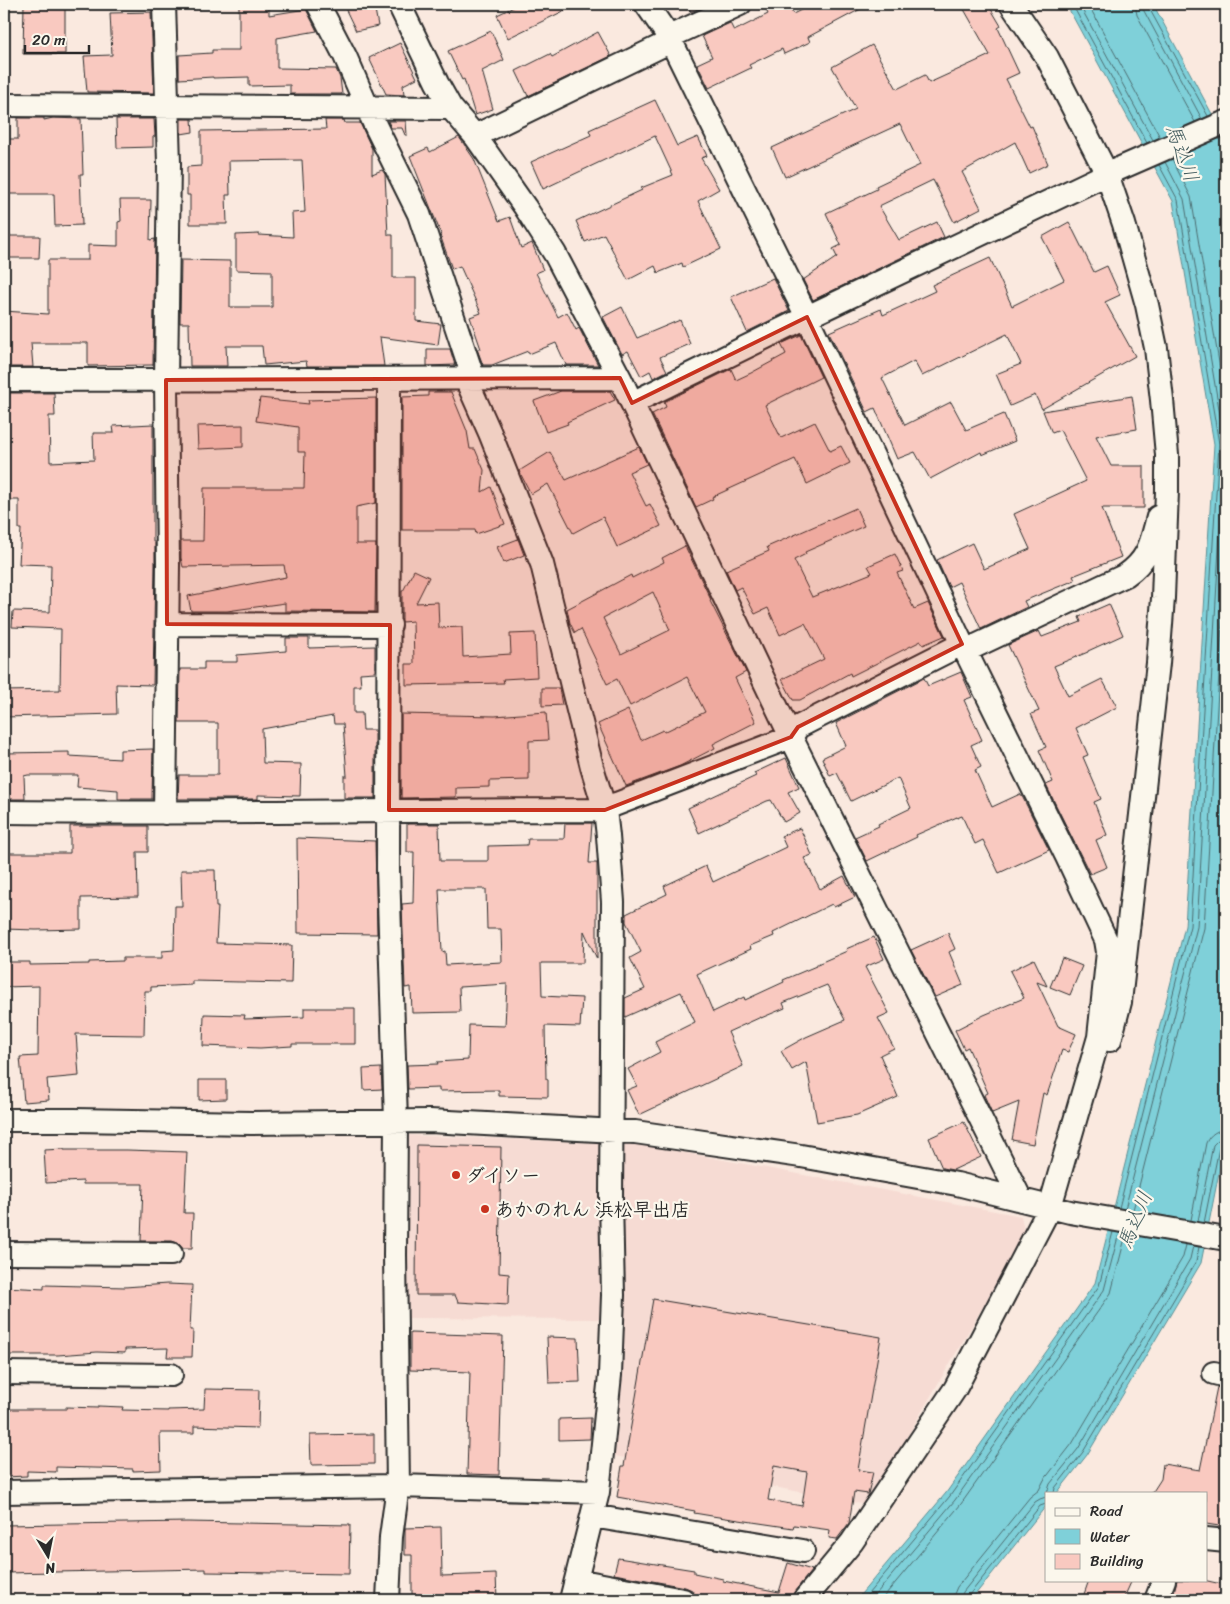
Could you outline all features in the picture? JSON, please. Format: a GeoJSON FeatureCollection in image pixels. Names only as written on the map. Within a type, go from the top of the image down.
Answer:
{"type":"FeatureCollection","features":[{"type":"Feature","properties":{"kind":"street"},"geometry":{"type":"LineString","coordinates":[[164,4],[169,163],[166,380],[167,624],[165,813]]}},
{"type":"Feature","properties":{"kind":"street"},"geometry":{"type":"LineString","coordinates":[[318,4],[345,56],[367,107],[419,214],[470,379],[542,564],[575,700],[604,807],[613,902],[611,1198],[613,1295],[610,1375],[598,1492],[574,1590],[683,1600]]}},
{"type":"Feature","properties":{"kind":"street"},"geometry":{"type":"LineString","coordinates":[[399,4],[451,108],[475,136],[525,207],[555,254],[620,378],[791,737],[1022,1200]]}},
{"type":"Feature","properties":{"kind":"street"},"geometry":{"type":"LineString","coordinates":[[646,4],[669,36],[807,317],[963,648],[1067,857],[1106,940],[1108,952],[1099,1037],[1078,1113],[1060,1209],[955,1389],[852,1542],[804,1600]]}},
{"type":"Feature","properties":{"kind":"street"},"geometry":{"type":"LineString","coordinates":[[475,136],[661,46],[669,36],[740,4]]}},
{"type":"Feature","properties":{"kind":"street"},"geometry":{"type":"LineString","coordinates":[[1010,4],[1047,57],[1110,172],[1139,275],[1156,348],[1167,455],[1163,598],[1158,663],[1120,1002],[1104,1070],[1078,1113]]}},
{"type":"Feature","properties":{"kind":"street"},"geometry":{"type":"LineString","coordinates":[[4,105],[451,108]]}},
{"type":"Feature","properties":{"kind":"street"},"geometry":{"type":"LineString","coordinates":[[632,403],[1110,172],[1226,122]]}},
{"type":"Feature","properties":{"kind":"street"},"geometry":{"type":"LineString","coordinates":[[4,380],[620,378]]}},
{"type":"Feature","properties":{"kind":"street"},"geometry":{"type":"LineString","coordinates":[[388,1600],[391,1537],[398,1486],[395,1255],[396,1121],[388,869],[390,625],[389,379]]}},
{"type":"Feature","properties":{"kind":"street"},"geometry":{"type":"LineString","coordinates":[[4,812],[165,813],[604,807],[614,805],[791,737],[798,727],[963,648],[1126,575],[1144,559],[1150,548],[1158,517],[1167,500]]}},
{"type":"Feature","properties":{"kind":"street"},"geometry":{"type":"LineString","coordinates":[[167,624],[390,625]]}},
{"type":"Feature","properties":{"kind":"street"},"geometry":{"type":"LineString","coordinates":[[4,1120],[251,1123],[430,1121],[635,1132],[802,1156],[957,1184],[1060,1209],[1226,1239]]}},
{"type":"Feature","properties":{"kind":"street"},"geometry":{"type":"LineString","coordinates":[[4,1253],[171,1254]]}},
{"type":"Feature","properties":{"kind":"street"},"geometry":{"type":"LineString","coordinates":[[4,1373],[171,1375]]}},
{"type":"Feature","properties":{"kind":"street"},"geometry":{"type":"LineString","coordinates":[[4,1492],[398,1486],[598,1492]]}},
{"type":"Feature","properties":{"kind":"street"},"geometry":{"type":"LineString","coordinates":[[592,1516],[803,1551]]}},
{"type":"Feature","properties":{"kind":"street"},"geometry":{"type":"LineString","coordinates":[[1208,1539],[1226,1541]]}},
{"type":"Feature","properties":{"kind":"street"},"geometry":{"type":"LineString","coordinates":[[1156,1600],[1163,1582]]}},
{"type":"Feature","properties":{"kind":"highlighted area"},"geometry":{"type":"Polygon","coordinates":[[[807,317],[962,644],[798,727],[791,737],[605,810],[389,810],[390,625],[167,624],[166,380],[620,378],[632,403],[807,317]]]}},
{"type":"Feature","properties":{"kind":"shaded area"},"geometry":{"type":"Polygon","coordinates":[[[402,1135],[604,1143],[601,1319],[404,1318],[402,1135]]]}},
{"type":"Feature","properties":{"kind":"shaded area"},"geometry":{"type":"Polygon","coordinates":[[[628,1142],[1021,1216],[1025,1235],[867,1505],[615,1456],[620,1310],[621,1150],[628,1142]]]}},
{"type":"Feature","properties":{"kind":"water","name":"馬込川"},"geometry":{"type":"Polygon","coordinates":[[[1066,4],[1153,4],[1226,140],[1226,1137],[1201,1263],[1087,1455],[1058,1492],[1045,1492],[1045,1507],[971,1600],[856,1600],[946,1493],[1095,1283],[1185,926],[1214,444],[1173,201],[1066,4]]]}},
{"type":"Feature","properties":{"kind":"building"},"geometry":{"type":"Polygon","coordinates":[[[24,4],[65,4],[65,54],[23,54],[24,4]]]}},
{"type":"Feature","properties":{"kind":"building"},"geometry":{"type":"Polygon","coordinates":[[[239,4],[269,4],[269,15],[306,9],[317,31],[277,38],[277,68],[336,69],[340,78],[342,94],[290,94],[290,85],[249,86],[249,77],[179,79],[179,55],[212,53],[212,50],[239,50],[239,4]]]}},
{"type":"Feature","properties":{"kind":"building"},"geometry":{"type":"Polygon","coordinates":[[[374,4],[378,26],[356,31],[344,6],[374,4]]]}},
{"type":"Feature","properties":{"kind":"building"},"geometry":{"type":"Polygon","coordinates":[[[520,4],[578,4],[508,38],[497,15],[520,4]]]}},
{"type":"Feature","properties":{"kind":"building"},"geometry":{"type":"Polygon","coordinates":[[[687,4],[709,4],[691,12],[687,4]]]}},
{"type":"Feature","properties":{"kind":"building"},"geometry":{"type":"Polygon","coordinates":[[[763,4],[788,4],[793,14],[813,4],[870,4],[808,37],[810,42],[784,54],[782,49],[749,65],[751,68],[709,88],[697,64],[712,57],[702,36],[730,23],[734,31],[768,14],[763,4]]]}},
{"type":"Feature","properties":{"kind":"building"},"geometry":{"type":"Polygon","coordinates":[[[961,4],[988,4],[1001,26],[998,28],[1019,73],[1006,79],[1030,127],[1032,126],[1048,164],[1029,173],[1015,142],[962,172],[981,208],[954,222],[933,180],[879,206],[899,240],[937,222],[944,237],[813,300],[803,280],[837,257],[833,249],[841,245],[826,213],[877,189],[876,186],[920,165],[900,124],[785,177],[772,148],[856,109],[832,67],[872,45],[897,89],[925,75],[929,83],[990,55],[961,4]]]}},
{"type":"Feature","properties":{"kind":"building"},"geometry":{"type":"Polygon","coordinates":[[[151,12],[154,93],[87,92],[84,56],[112,55],[110,13],[151,12]]]}},
{"type":"Feature","properties":{"kind":"building"},"geometry":{"type":"Polygon","coordinates":[[[491,31],[504,60],[482,71],[493,109],[475,115],[464,79],[462,80],[448,51],[491,31]]]}},
{"type":"Feature","properties":{"kind":"building"},"geometry":{"type":"Polygon","coordinates":[[[598,32],[611,56],[528,96],[516,71],[550,54],[552,57],[598,32]]]}},
{"type":"Feature","properties":{"kind":"building"},"geometry":{"type":"Polygon","coordinates":[[[400,43],[417,78],[403,85],[404,95],[386,94],[369,58],[400,43]]]}},
{"type":"Feature","properties":{"kind":"building"},"geometry":{"type":"Polygon","coordinates":[[[655,100],[677,146],[698,137],[707,156],[701,158],[719,189],[698,201],[721,249],[683,267],[682,263],[658,273],[655,266],[628,280],[604,234],[585,242],[576,221],[642,190],[641,188],[673,175],[655,136],[543,189],[531,162],[591,135],[589,130],[655,100]]]}},
{"type":"Feature","properties":{"kind":"building"},"geometry":{"type":"Polygon","coordinates":[[[18,118],[44,118],[44,120],[53,118],[81,119],[83,174],[80,174],[82,225],[55,226],[54,194],[4,194],[5,139],[18,139],[18,118]]]}},
{"type":"Feature","properties":{"kind":"building"},"geometry":{"type":"Polygon","coordinates":[[[116,119],[154,119],[155,136],[153,137],[153,147],[117,148],[116,119]]]}},
{"type":"Feature","properties":{"kind":"building"},"geometry":{"type":"Polygon","coordinates":[[[181,119],[192,119],[193,132],[181,134],[181,119]]]}},
{"type":"Feature","properties":{"kind":"building"},"geometry":{"type":"Polygon","coordinates":[[[325,120],[344,120],[345,123],[360,123],[372,149],[372,174],[382,170],[385,174],[388,235],[393,235],[393,278],[416,278],[416,321],[441,324],[438,345],[380,337],[384,366],[307,366],[306,361],[264,365],[262,346],[226,346],[227,366],[190,366],[189,323],[180,323],[181,260],[230,261],[230,307],[272,307],[272,271],[236,270],[236,235],[259,234],[293,237],[292,213],[305,212],[302,160],[229,161],[230,195],[226,195],[227,224],[190,224],[190,195],[187,195],[187,167],[201,166],[201,131],[326,129],[325,120]]]}},
{"type":"Feature","properties":{"kind":"building"},"geometry":{"type":"Polygon","coordinates":[[[388,121],[406,121],[407,135],[405,135],[402,128],[391,128],[388,121]]]}},
{"type":"Feature","properties":{"kind":"building"},"geometry":{"type":"Polygon","coordinates":[[[459,137],[474,159],[499,221],[510,217],[521,248],[532,243],[543,270],[536,273],[558,317],[567,312],[576,330],[579,328],[598,365],[566,365],[556,343],[529,354],[528,351],[492,365],[483,365],[477,349],[481,349],[470,317],[481,313],[460,266],[452,269],[441,234],[410,156],[428,148],[430,152],[459,137]]]}},
{"type":"Feature","properties":{"kind":"building"},"geometry":{"type":"Polygon","coordinates":[[[120,200],[151,200],[150,240],[155,239],[153,365],[88,366],[88,343],[31,343],[33,367],[4,367],[4,311],[48,314],[48,260],[88,260],[88,245],[118,246],[118,222],[121,221],[120,200]]]}},
{"type":"Feature","properties":{"kind":"building"},"geometry":{"type":"Polygon","coordinates":[[[1069,222],[1094,272],[1107,266],[1120,295],[1105,302],[1135,356],[1042,409],[1035,395],[1010,406],[996,374],[1021,364],[1007,334],[922,376],[914,361],[882,378],[905,425],[951,402],[966,430],[1004,414],[1015,441],[982,455],[981,452],[930,479],[915,452],[897,459],[875,408],[867,412],[829,332],[881,309],[883,315],[935,291],[932,285],[990,258],[1012,306],[1064,280],[1042,237],[1069,222]]]}},
{"type":"Feature","properties":{"kind":"building"},"geometry":{"type":"Polygon","coordinates":[[[7,236],[40,236],[39,258],[6,258],[7,236]]]}},
{"type":"Feature","properties":{"kind":"building"},"geometry":{"type":"Polygon","coordinates":[[[773,278],[789,311],[747,332],[731,297],[773,278]]]}},
{"type":"Feature","properties":{"kind":"building"},"geometry":{"type":"Polygon","coordinates":[[[622,307],[637,338],[680,320],[690,344],[660,357],[667,371],[653,378],[650,371],[641,376],[628,351],[622,354],[603,317],[622,307]]]}},
{"type":"Feature","properties":{"kind":"building"},"geometry":{"type":"Polygon","coordinates":[[[801,335],[821,377],[765,405],[781,438],[815,422],[830,451],[841,446],[850,463],[807,484],[795,459],[712,497],[713,499],[696,507],[652,414],[666,407],[664,402],[731,369],[736,380],[751,373],[786,354],[781,344],[801,335]]]}},
{"type":"Feature","properties":{"kind":"building"},"geometry":{"type":"Polygon","coordinates":[[[427,349],[450,349],[455,365],[427,366],[427,349]]]}},
{"type":"Feature","properties":{"kind":"building"},"geometry":{"type":"Polygon","coordinates":[[[561,391],[610,391],[615,400],[567,422],[568,424],[546,432],[534,401],[561,391]]]}},
{"type":"Feature","properties":{"kind":"building"},"geometry":{"type":"Polygon","coordinates":[[[428,392],[451,392],[467,431],[470,449],[475,449],[484,470],[482,492],[491,487],[505,524],[476,534],[475,530],[402,530],[402,397],[428,396],[428,392]]]}},
{"type":"Feature","properties":{"kind":"building"},"geometry":{"type":"Polygon","coordinates":[[[4,393],[54,393],[55,416],[49,416],[50,462],[94,460],[93,433],[114,433],[113,426],[153,424],[153,542],[155,542],[155,565],[153,685],[116,684],[117,714],[4,717],[4,691],[60,690],[61,629],[12,627],[13,611],[50,612],[51,565],[19,564],[21,529],[19,529],[19,500],[4,500],[4,473],[6,473],[4,393]]]}},
{"type":"Feature","properties":{"kind":"building"},"geometry":{"type":"Polygon","coordinates":[[[1132,396],[1137,429],[1096,436],[1111,466],[1144,466],[1144,508],[1102,508],[1121,557],[1073,576],[1075,580],[1024,601],[1027,607],[981,629],[959,582],[949,587],[937,560],[972,543],[984,569],[1030,549],[1014,514],[1086,481],[1060,430],[1052,433],[1043,411],[1132,396]]]}},
{"type":"Feature","properties":{"kind":"building"},"geometry":{"type":"Polygon","coordinates":[[[260,398],[309,404],[308,400],[376,398],[376,503],[356,507],[356,544],[376,544],[375,612],[285,611],[285,603],[227,611],[191,611],[188,596],[286,577],[284,565],[183,567],[181,558],[181,541],[203,541],[204,488],[304,488],[305,452],[298,452],[298,427],[256,421],[260,398]]]}},
{"type":"Feature","properties":{"kind":"building"},"geometry":{"type":"Polygon","coordinates":[[[243,425],[243,447],[198,449],[197,426],[243,425]]]}},
{"type":"Feature","properties":{"kind":"building"},"geometry":{"type":"Polygon","coordinates":[[[639,447],[647,464],[629,472],[646,506],[650,504],[661,526],[617,547],[603,517],[573,533],[548,484],[531,494],[519,471],[550,452],[566,480],[639,447]]]}},
{"type":"Feature","properties":{"kind":"building"},"geometry":{"type":"Polygon","coordinates":[[[856,508],[864,526],[805,552],[806,554],[794,560],[812,597],[872,573],[868,566],[895,554],[903,571],[897,573],[914,609],[928,603],[944,636],[923,645],[921,641],[851,676],[850,673],[800,700],[793,700],[782,679],[824,659],[805,623],[780,635],[768,608],[755,614],[741,587],[735,590],[726,570],[769,551],[767,547],[856,508]]]}},
{"type":"Feature","properties":{"kind":"building"},"geometry":{"type":"Polygon","coordinates":[[[518,539],[524,555],[504,563],[497,547],[518,539]]]}},
{"type":"Feature","properties":{"kind":"building"},"geometry":{"type":"Polygon","coordinates":[[[685,546],[746,672],[735,678],[756,722],[713,744],[715,748],[680,766],[626,786],[598,724],[628,710],[641,740],[663,730],[664,732],[705,712],[687,677],[630,706],[617,679],[607,684],[581,629],[575,633],[570,623],[567,609],[631,575],[632,578],[664,562],[662,558],[685,546]],[[653,592],[603,618],[621,654],[670,630],[653,592]]]}},
{"type":"Feature","properties":{"kind":"building"},"geometry":{"type":"Polygon","coordinates":[[[414,570],[429,577],[416,603],[438,602],[439,628],[462,627],[463,657],[511,654],[510,634],[535,633],[537,677],[503,679],[504,683],[406,685],[406,664],[414,664],[413,621],[402,622],[402,591],[414,570]]]}},
{"type":"Feature","properties":{"kind":"building"},"geometry":{"type":"Polygon","coordinates":[[[1109,604],[1123,635],[1054,666],[1068,696],[1102,679],[1117,707],[1076,728],[1088,755],[1083,757],[1101,799],[1094,802],[1107,835],[1096,840],[1107,867],[1090,874],[1046,785],[1053,782],[1039,750],[1046,747],[1031,714],[1039,711],[1008,645],[1039,631],[1042,637],[1081,622],[1079,617],[1109,604]]]}},
{"type":"Feature","properties":{"kind":"building"},"geometry":{"type":"Polygon","coordinates":[[[286,638],[309,638],[309,648],[375,646],[375,672],[360,673],[361,686],[354,686],[354,713],[362,713],[363,730],[375,730],[375,798],[344,798],[344,776],[347,776],[343,724],[334,724],[333,716],[262,729],[263,763],[301,764],[300,796],[258,795],[258,799],[178,799],[179,775],[218,775],[218,723],[179,723],[180,669],[204,669],[204,662],[237,662],[237,655],[286,651],[286,638]]]}},
{"type":"Feature","properties":{"kind":"building"},"geometry":{"type":"Polygon","coordinates":[[[961,672],[972,697],[964,700],[982,740],[971,745],[981,767],[975,770],[992,807],[1020,794],[1049,850],[999,873],[983,840],[975,844],[962,816],[916,835],[917,837],[867,861],[855,837],[911,808],[898,778],[851,801],[837,773],[830,776],[822,758],[846,746],[836,723],[924,678],[928,686],[961,672]]]}},
{"type":"Feature","properties":{"kind":"building"},"geometry":{"type":"Polygon","coordinates":[[[542,688],[559,688],[562,705],[542,706],[542,688]]]}},
{"type":"Feature","properties":{"kind":"building"},"geometry":{"type":"Polygon","coordinates":[[[546,712],[548,740],[529,741],[529,780],[489,781],[489,787],[456,788],[456,797],[401,798],[401,714],[495,716],[546,712]]]}},
{"type":"Feature","properties":{"kind":"building"},"geometry":{"type":"Polygon","coordinates":[[[153,749],[152,799],[118,799],[118,790],[77,787],[78,775],[28,775],[24,776],[25,799],[6,799],[4,753],[69,752],[69,756],[120,759],[120,750],[153,749]]]}},
{"type":"Feature","properties":{"kind":"building"},"geometry":{"type":"Polygon","coordinates":[[[786,758],[799,787],[788,792],[800,813],[784,822],[771,800],[699,833],[688,808],[756,776],[754,773],[786,758]]]}},
{"type":"Feature","properties":{"kind":"building"},"geometry":{"type":"Polygon","coordinates":[[[565,823],[592,823],[589,863],[597,863],[597,959],[584,931],[583,963],[541,963],[542,996],[582,998],[580,1027],[545,1026],[548,1097],[499,1096],[499,1090],[439,1091],[439,1088],[408,1089],[407,1065],[438,1064],[437,1062],[468,1060],[469,1025],[505,1026],[507,984],[459,987],[460,1012],[412,1013],[411,987],[405,988],[402,904],[413,903],[414,852],[407,852],[407,824],[439,824],[440,861],[488,861],[488,846],[527,845],[528,839],[564,839],[565,823]],[[439,889],[442,952],[445,951],[446,965],[502,962],[501,929],[487,929],[486,889],[439,889]]]}},
{"type":"Feature","properties":{"kind":"building"},"geometry":{"type":"Polygon","coordinates":[[[70,826],[148,826],[148,852],[137,852],[138,897],[81,898],[81,929],[4,929],[4,853],[70,853],[70,826]]]}},
{"type":"Feature","properties":{"kind":"building"},"geometry":{"type":"Polygon","coordinates":[[[800,828],[812,855],[804,858],[820,889],[844,876],[855,897],[834,907],[832,904],[773,933],[774,936],[750,946],[751,949],[697,974],[713,1012],[744,997],[745,1000],[784,982],[783,980],[874,937],[884,959],[865,967],[889,1013],[878,1018],[894,1048],[880,1055],[898,1097],[857,1115],[817,1122],[806,1062],[792,1070],[781,1051],[806,1037],[845,1020],[827,985],[783,1003],[785,1008],[728,1032],[743,1066],[639,1115],[627,1090],[637,1086],[628,1069],[660,1052],[655,1042],[695,1022],[681,992],[625,1017],[625,998],[645,989],[630,958],[641,952],[626,922],[626,914],[667,894],[664,886],[706,866],[713,882],[786,847],[781,836],[800,828]]]}},
{"type":"Feature","properties":{"kind":"building"},"geometry":{"type":"Polygon","coordinates":[[[297,838],[375,841],[377,934],[298,933],[297,838]]]}},
{"type":"Feature","properties":{"kind":"building"},"geometry":{"type":"Polygon","coordinates":[[[181,870],[215,870],[216,907],[218,907],[216,943],[292,945],[291,983],[192,981],[192,985],[151,987],[151,991],[145,991],[144,1035],[76,1034],[79,1076],[47,1079],[49,1100],[24,1102],[20,1057],[38,1056],[39,986],[4,987],[4,962],[30,962],[30,965],[89,964],[89,962],[123,961],[123,958],[162,958],[162,951],[174,950],[175,906],[182,906],[181,870]]]}},
{"type":"Feature","properties":{"kind":"building"},"geometry":{"type":"Polygon","coordinates":[[[948,933],[955,949],[949,952],[963,985],[935,997],[911,950],[948,933]]]}},
{"type":"Feature","properties":{"kind":"building"},"geometry":{"type":"Polygon","coordinates":[[[1062,958],[1082,966],[1070,995],[1050,987],[1062,958]]]}},
{"type":"Feature","properties":{"kind":"building"},"geometry":{"type":"Polygon","coordinates":[[[1034,959],[1047,986],[1037,982],[1058,1026],[1076,1034],[1068,1052],[1062,1050],[1047,1095],[1043,1093],[1033,1144],[1012,1140],[1019,1102],[992,1113],[984,1095],[988,1093],[968,1047],[964,1049],[955,1030],[1024,998],[1010,971],[1034,959]]]}},
{"type":"Feature","properties":{"kind":"building"},"geometry":{"type":"Polygon","coordinates":[[[304,1008],[355,1008],[355,1044],[292,1044],[292,1046],[260,1048],[203,1046],[204,1014],[245,1015],[244,1019],[304,1017],[304,1008]]]}},
{"type":"Feature","properties":{"kind":"building"},"geometry":{"type":"Polygon","coordinates":[[[381,1068],[382,1089],[364,1090],[363,1069],[381,1068]]]}},
{"type":"Feature","properties":{"kind":"building"},"geometry":{"type":"Polygon","coordinates":[[[199,1080],[226,1080],[226,1099],[199,1100],[199,1080]]]}},
{"type":"Feature","properties":{"kind":"building"},"geometry":{"type":"Polygon","coordinates":[[[964,1122],[981,1157],[953,1170],[942,1168],[929,1138],[964,1122]]]}},
{"type":"Feature","properties":{"kind":"building"},"geometry":{"type":"Polygon","coordinates":[[[417,1145],[501,1147],[499,1273],[509,1274],[508,1305],[458,1302],[455,1295],[416,1295],[417,1145]]]}},
{"type":"Feature","properties":{"kind":"building"},"geometry":{"type":"Polygon","coordinates":[[[44,1150],[187,1152],[184,1213],[193,1213],[192,1248],[182,1248],[178,1243],[172,1241],[141,1241],[143,1184],[83,1184],[83,1181],[46,1183],[44,1150]]]}},
{"type":"Feature","properties":{"kind":"building"},"geometry":{"type":"Polygon","coordinates":[[[167,1284],[192,1285],[190,1330],[193,1330],[192,1357],[167,1357],[168,1348],[125,1349],[125,1353],[4,1355],[4,1287],[44,1289],[44,1285],[125,1287],[167,1284]]]}},
{"type":"Feature","properties":{"kind":"building"},"geometry":{"type":"Polygon","coordinates":[[[653,1299],[881,1337],[858,1470],[873,1472],[868,1494],[854,1492],[849,1523],[837,1539],[829,1538],[830,1530],[794,1525],[793,1528],[712,1516],[694,1513],[695,1511],[617,1497],[622,1466],[624,1466],[653,1299]],[[774,1466],[768,1500],[802,1506],[807,1472],[774,1466]]]}},
{"type":"Feature","properties":{"kind":"building"},"geometry":{"type":"Polygon","coordinates":[[[410,1333],[503,1336],[499,1475],[467,1474],[470,1372],[410,1370],[410,1333]]]}},
{"type":"Feature","properties":{"kind":"building"},"geometry":{"type":"Polygon","coordinates":[[[547,1337],[578,1338],[580,1382],[549,1383],[547,1337]]]}},
{"type":"Feature","properties":{"kind":"building"},"geometry":{"type":"Polygon","coordinates":[[[1217,1387],[1226,1389],[1226,1527],[1208,1524],[1208,1492],[1153,1492],[1161,1479],[1163,1464],[1200,1470],[1217,1387]]]}},
{"type":"Feature","properties":{"kind":"building"},"geometry":{"type":"Polygon","coordinates":[[[205,1389],[259,1390],[258,1428],[194,1426],[194,1433],[160,1433],[161,1470],[133,1471],[133,1469],[56,1467],[56,1472],[27,1471],[27,1476],[4,1477],[4,1409],[98,1408],[98,1406],[123,1407],[122,1410],[168,1411],[204,1409],[205,1389]]]}},
{"type":"Feature","properties":{"kind":"building"},"geometry":{"type":"Polygon","coordinates":[[[591,1418],[590,1439],[559,1440],[559,1419],[591,1418]]]}},
{"type":"Feature","properties":{"kind":"building"},"geometry":{"type":"Polygon","coordinates":[[[374,1434],[374,1464],[311,1465],[310,1435],[374,1434]]]}},
{"type":"Feature","properties":{"kind":"building"},"geometry":{"type":"Polygon","coordinates":[[[187,1522],[350,1525],[349,1574],[206,1572],[206,1569],[4,1573],[4,1525],[187,1522]]]}},
{"type":"Feature","properties":{"kind":"building"},"geometry":{"type":"Polygon","coordinates":[[[441,1527],[442,1576],[496,1574],[497,1600],[412,1600],[412,1555],[405,1555],[405,1528],[441,1527]]]}},
{"type":"Feature","properties":{"kind":"building"},"geometry":{"type":"Polygon","coordinates":[[[618,1558],[694,1570],[694,1573],[723,1579],[723,1581],[779,1592],[788,1563],[812,1570],[794,1592],[791,1600],[712,1600],[696,1597],[692,1590],[685,1587],[614,1574],[618,1558]]]}},
{"type":"Feature","properties":{"kind":"building"},"geometry":{"type":"Polygon","coordinates":[[[1208,1581],[1226,1585],[1226,1600],[1172,1600],[1176,1582],[1208,1581]]]}},
{"type":"Feature","properties":{"kind":"building"},"geometry":{"type":"Polygon","coordinates":[[[1088,1582],[1131,1582],[1123,1600],[1082,1600],[1088,1582]]]}},
{"type":"Feature","properties":{"kind":"place","name":"ダイソー"},"geometry":{"type":"Point","coordinates":[456,1175]}},
{"type":"Feature","properties":{"kind":"place","name":"あかのれん 浜松早出店"},"geometry":{"type":"Point","coordinates":[485,1209]}}]}
